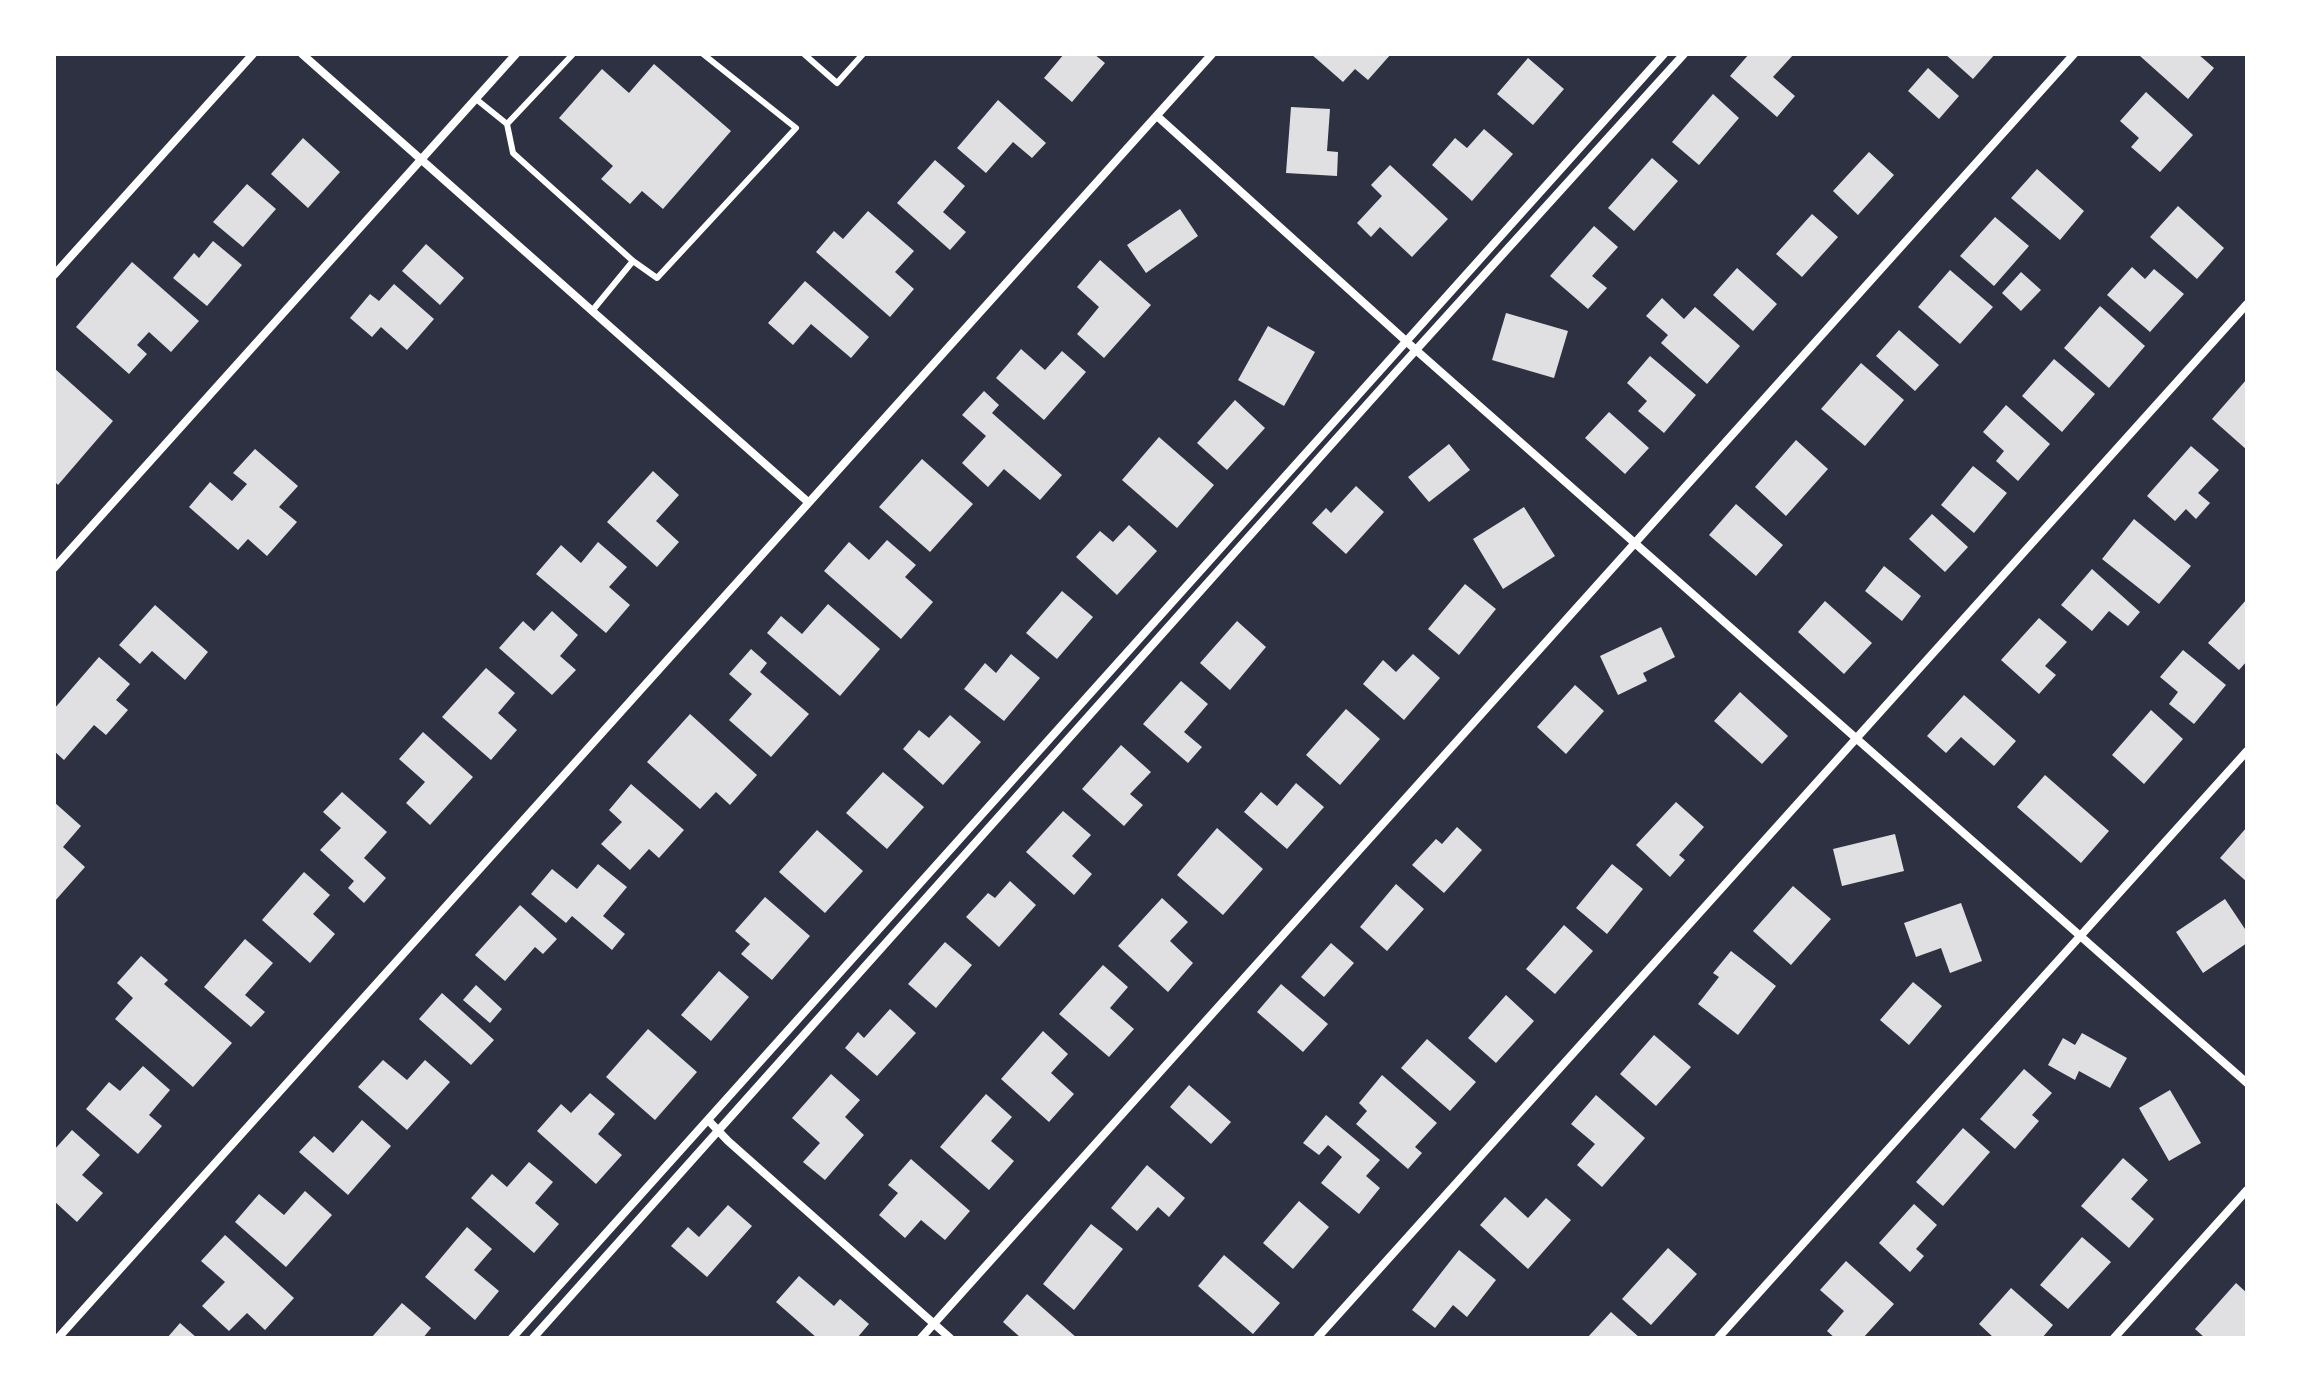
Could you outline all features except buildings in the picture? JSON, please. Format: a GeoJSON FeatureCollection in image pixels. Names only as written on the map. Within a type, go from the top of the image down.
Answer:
{"type":"FeatureCollection","features":[{"type":"Feature","properties":{"kind":"street"},"geometry":{"type":"LineString","coordinates":[[54,275],[253,54]]}},
{"type":"Feature","properties":{"kind":"street"},"geometry":{"type":"LineString","coordinates":[[302,54],[808,502]]}},
{"type":"Feature","properties":{"kind":"street"},"geometry":{"type":"LineString","coordinates":[[54,568],[516,54]]}},
{"type":"Feature","properties":{"kind":"street"},"geometry":{"type":"LineString","coordinates":[[58,1338],[1212,54]]}},
{"type":"Feature","properties":{"kind":"street"},"geometry":{"type":"LineString","coordinates":[[512,1338],[1664,54]]}},
{"type":"Feature","properties":{"kind":"street"},"geometry":{"type":"LineString","coordinates":[[533,1338],[1684,54]]}},
{"type":"Feature","properties":{"kind":"street"},"geometry":{"type":"LineString","coordinates":[[921,1338],[2074,54]]}},
{"type":"Feature","properties":{"kind":"street"},"geometry":{"type":"LineString","coordinates":[[1157,116],[1417,351],[2247,1083]]}},
{"type":"Feature","properties":{"kind":"street"},"geometry":{"type":"LineString","coordinates":[[1317,1338],[2247,304]]}},
{"type":"Feature","properties":{"kind":"street"},"geometry":{"type":"LineString","coordinates":[[1718,1338],[2247,751]]}},
{"type":"Feature","properties":{"kind":"street"},"geometry":{"type":"LineString","coordinates":[[709,1121],[718,1133],[950,1338]]}},
{"type":"Feature","properties":{"kind":"street"},"geometry":{"type":"LineString","coordinates":[[2114,1338],[2247,1190]]}},
{"type":"Feature","properties":{"kind":"lane"},"geometry":{"type":"LineString","coordinates":[[507,124],[573,54]]}},
{"type":"Feature","properties":{"kind":"lane"},"geometry":{"type":"LineString","coordinates":[[476,99],[507,124],[513,153],[633,261],[657,278],[796,128],[703,54]]}},
{"type":"Feature","properties":{"kind":"lane"},"geometry":{"type":"LineString","coordinates":[[804,54],[837,83],[863,54]]}},
{"type":"Feature","properties":{"kind":"lane"},"geometry":{"type":"LineString","coordinates":[[592,311],[633,261]]}}]}
